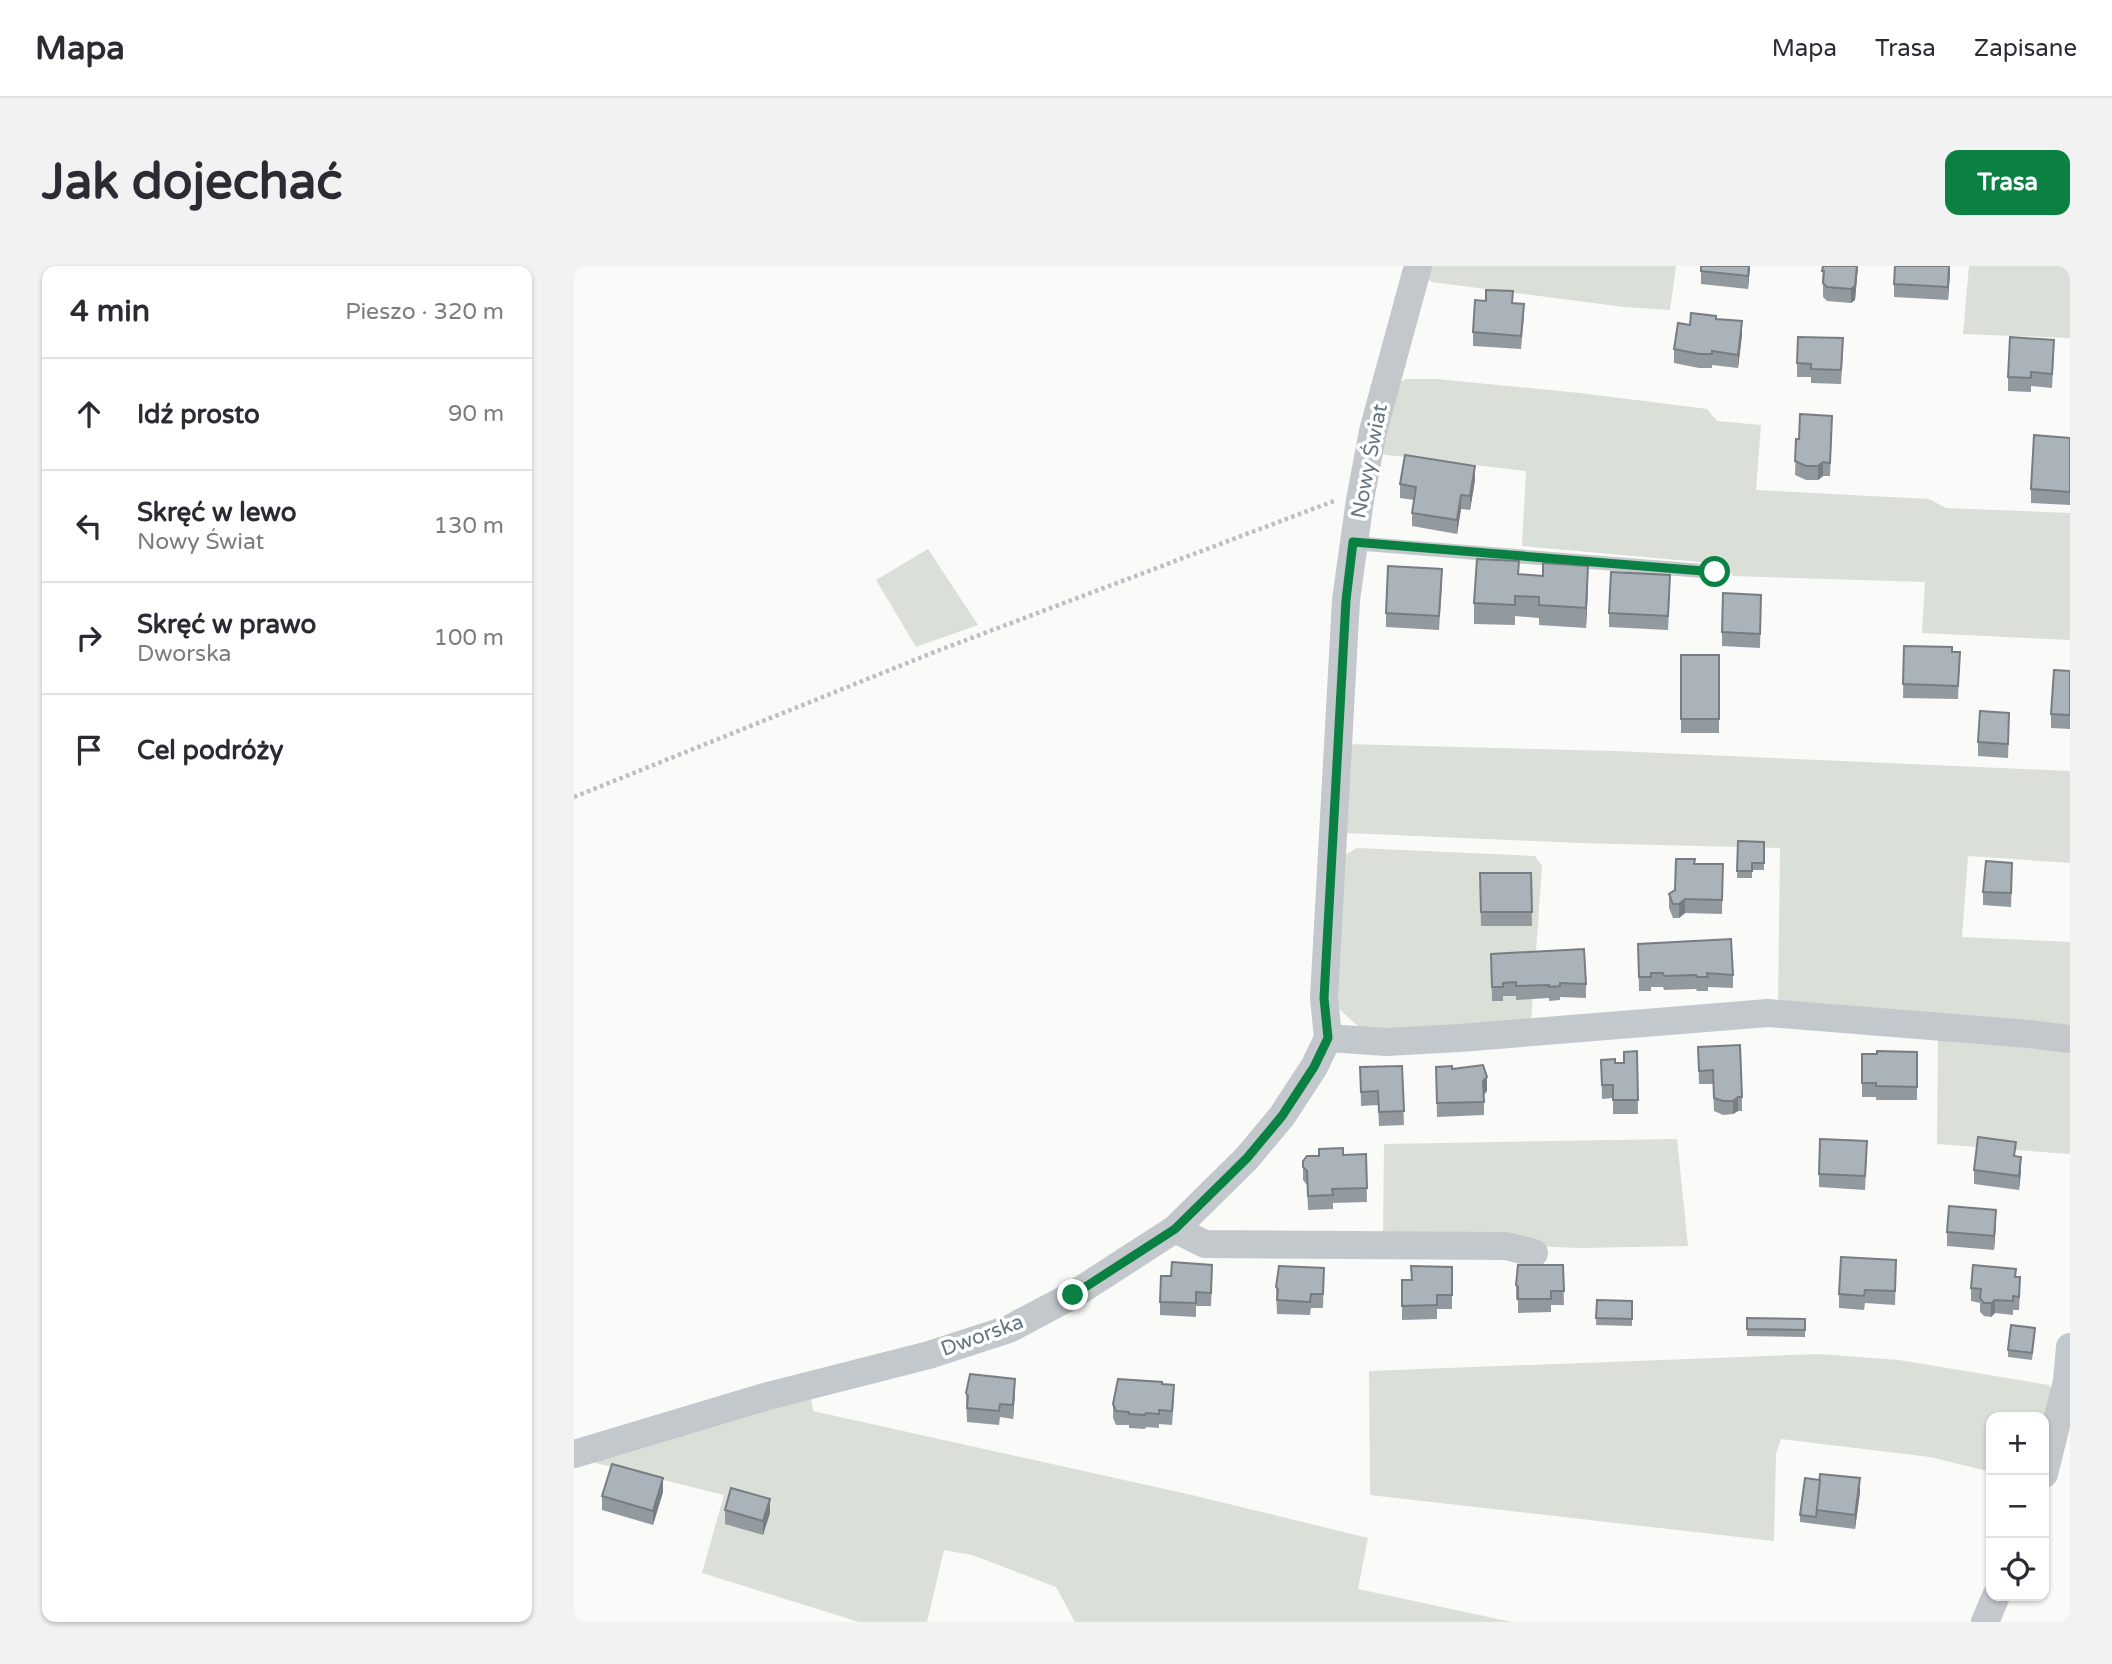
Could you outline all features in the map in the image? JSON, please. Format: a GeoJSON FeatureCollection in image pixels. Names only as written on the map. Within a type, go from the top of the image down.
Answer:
{"type":"FeatureCollection","features":[{"type":"Feature","properties":{"kind":"street","name":"Nowy Świat"},"geometry":{"type":"LineString","coordinates":[[1328,1038],[1324,998],[1346,600],[1353,542],[1373,431],[1418,266]]}},
{"type":"Feature","properties":{"kind":"street"},"geometry":{"type":"LineString","coordinates":[[1328,1038],[1387,1042],[1448,1039],[1768,1013],[2070,1039]]}},
{"type":"Feature","properties":{"kind":"street","name":"Dworska"},"geometry":{"type":"LineString","coordinates":[[574,1454],[768,1396],[929,1355],[1009,1329],[1073,1295],[1175,1229],[1247,1158],[1314,1067],[1328,1038]]}},
{"type":"Feature","properties":{"kind":"street"},"geometry":{"type":"LineString","coordinates":[[1175,1229],[1205,1244],[1506,1246],[1534,1253]]}},
{"type":"Feature","properties":{"kind":"street"},"geometry":{"type":"LineString","coordinates":[[2049,1454],[2067,1381],[2070,1347]]}},
{"type":"Feature","properties":{"kind":"street"},"geometry":{"type":"LineString","coordinates":[[1984,1622],[1994,1601]]}},
{"type":"Feature","properties":{"kind":"lane"},"geometry":{"type":"LineString","coordinates":[[1353,542],[1715,572]]}},
{"type":"Feature","properties":{"kind":"path"},"geometry":{"type":"LineString","coordinates":[[574,797],[937,651],[1329,501],[1360,500]]}},
{"type":"Feature","properties":{"kind":"shaded area"},"geometry":{"type":"Polygon","coordinates":[[[1427,266],[1676,266],[1670,310],[1624,307],[1432,282],[1424,276],[1427,266]]]}},
{"type":"Feature","properties":{"kind":"shaded area"},"geometry":{"type":"Polygon","coordinates":[[[1969,266],[2070,266],[2070,338],[1963,334],[1969,266]]]}},
{"type":"Feature","properties":{"kind":"shaded area"},"geometry":{"type":"Polygon","coordinates":[[[1405,379],[1436,379],[1580,393],[1707,409],[1717,421],[1761,425],[1756,490],[1929,499],[1946,508],[2070,513],[2070,640],[1922,633],[1925,582],[1733,576],[1722,564],[1522,546],[1526,471],[1379,454],[1395,386],[1405,379]]]}},
{"type":"Feature","properties":{"kind":"shaded area"},"geometry":{"type":"Polygon","coordinates":[[[928,549],[978,625],[916,647],[876,580],[928,549]]]}},
{"type":"Feature","properties":{"kind":"shaded area"},"geometry":{"type":"Polygon","coordinates":[[[1345,744],[1615,751],[2070,771],[2070,863],[1968,856],[1962,937],[2070,942],[2070,1031],[1778,1007],[1780,848],[1347,833],[1345,744]]]}},
{"type":"Feature","properties":{"kind":"shaded area"},"geometry":{"type":"Polygon","coordinates":[[[1357,848],[1535,856],[1542,866],[1531,1023],[1385,1035],[1359,1027],[1339,1009],[1333,993],[1341,863],[1346,854],[1357,848]]]}},
{"type":"Feature","properties":{"kind":"shaded area"},"geometry":{"type":"Polygon","coordinates":[[[1938,1037],[2070,1047],[2070,1154],[1937,1144],[1938,1037]]]}},
{"type":"Feature","properties":{"kind":"shaded area"},"geometry":{"type":"Polygon","coordinates":[[[1677,1139],[1688,1246],[1578,1248],[1383,1239],[1384,1144],[1677,1139]]]}},
{"type":"Feature","properties":{"kind":"shaded area"},"geometry":{"type":"Polygon","coordinates":[[[1818,1354],[1899,1360],[2049,1385],[2057,1398],[2047,1412],[1986,1412],[1986,1471],[1930,1457],[1781,1439],[1776,1454],[1774,1541],[1370,1495],[1369,1371],[1818,1354]]]}},
{"type":"Feature","properties":{"kind":"shaded area"},"geometry":{"type":"Polygon","coordinates":[[[811,1397],[813,1411],[1196,1496],[1368,1538],[1358,1589],[1512,1622],[1075,1622],[1056,1587],[972,1555],[944,1550],[927,1622],[859,1622],[702,1573],[724,1495],[580,1459],[811,1397]]]}},
{"type":"Feature","properties":{"kind":"building"},"geometry":{"type":"Polygon","coordinates":[[[1701,266],[1749,266],[1748,276],[1701,271],[1701,266]]]}},
{"type":"Feature","properties":{"kind":"building"},"geometry":{"type":"Polygon","coordinates":[[[1823,266],[1857,266],[1855,286],[1851,289],[1827,287],[1823,283],[1823,266]]]}},
{"type":"Feature","properties":{"kind":"building"},"geometry":{"type":"Polygon","coordinates":[[[1895,266],[1949,266],[1948,287],[1894,284],[1895,266]]]}},
{"type":"Feature","properties":{"kind":"building"},"geometry":{"type":"Polygon","coordinates":[[[1486,290],[1513,291],[1512,303],[1524,304],[1521,336],[1473,332],[1475,300],[1486,301],[1486,290]]]}},
{"type":"Feature","properties":{"kind":"building"},"geometry":{"type":"Polygon","coordinates":[[[1691,313],[1742,321],[1738,355],[1712,351],[1712,354],[1699,354],[1674,349],[1678,323],[1690,325],[1691,313]]]}},
{"type":"Feature","properties":{"kind":"building"},"geometry":{"type":"Polygon","coordinates":[[[1798,337],[1843,338],[1841,370],[1811,369],[1811,364],[1797,363],[1798,337]]]}},
{"type":"Feature","properties":{"kind":"building"},"geometry":{"type":"Polygon","coordinates":[[[2010,337],[2054,340],[2052,374],[2031,372],[2031,378],[2008,377],[2010,337]]]}},
{"type":"Feature","properties":{"kind":"building"},"geometry":{"type":"Polygon","coordinates":[[[1800,414],[1832,416],[1830,463],[1806,466],[1795,461],[1800,414]]]}},
{"type":"Feature","properties":{"kind":"building"},"geometry":{"type":"Polygon","coordinates":[[[2034,435],[2070,438],[2070,492],[2031,489],[2034,435]]]}},
{"type":"Feature","properties":{"kind":"building"},"geometry":{"type":"Polygon","coordinates":[[[1405,455],[1475,466],[1470,496],[1461,495],[1457,520],[1412,513],[1416,487],[1400,484],[1405,455]]]}},
{"type":"Feature","properties":{"kind":"building"},"geometry":{"type":"Polygon","coordinates":[[[1477,559],[1519,561],[1518,574],[1543,576],[1543,563],[1588,566],[1586,608],[1539,605],[1539,597],[1515,596],[1515,605],[1474,603],[1477,559]]]}},
{"type":"Feature","properties":{"kind":"building"},"geometry":{"type":"Polygon","coordinates":[[[1388,566],[1442,569],[1439,616],[1386,613],[1388,566]]]}},
{"type":"Feature","properties":{"kind":"building"},"geometry":{"type":"Polygon","coordinates":[[[1611,572],[1670,575],[1668,616],[1609,613],[1611,572]]]}},
{"type":"Feature","properties":{"kind":"building"},"geometry":{"type":"Polygon","coordinates":[[[1723,593],[1761,595],[1760,634],[1722,632],[1723,593]]]}},
{"type":"Feature","properties":{"kind":"building"},"geometry":{"type":"Polygon","coordinates":[[[1904,646],[1952,647],[1952,652],[1960,652],[1958,686],[1903,684],[1904,646]]]}},
{"type":"Feature","properties":{"kind":"building"},"geometry":{"type":"Polygon","coordinates":[[[1681,655],[1719,655],[1719,719],[1681,719],[1681,655]]]}},
{"type":"Feature","properties":{"kind":"building"},"geometry":{"type":"Polygon","coordinates":[[[2054,670],[2070,671],[2070,715],[2051,714],[2054,670]]]}},
{"type":"Feature","properties":{"kind":"building"},"geometry":{"type":"Polygon","coordinates":[[[1980,711],[2009,713],[2008,744],[1978,742],[1980,711]]]}},
{"type":"Feature","properties":{"kind":"building"},"geometry":{"type":"Polygon","coordinates":[[[1738,841],[1764,842],[1764,863],[1752,863],[1752,871],[1737,871],[1738,841]]]}},
{"type":"Feature","properties":{"kind":"building"},"geometry":{"type":"Polygon","coordinates":[[[1676,859],[1695,859],[1694,864],[1723,864],[1722,900],[1685,899],[1679,904],[1673,904],[1669,894],[1675,890],[1676,859]]]}},
{"type":"Feature","properties":{"kind":"building"},"geometry":{"type":"Polygon","coordinates":[[[1986,861],[2012,863],[2011,893],[1983,892],[1986,861]]]}},
{"type":"Feature","properties":{"kind":"building"},"geometry":{"type":"Polygon","coordinates":[[[1480,873],[1531,873],[1532,912],[1481,912],[1480,873]]]}},
{"type":"Feature","properties":{"kind":"building"},"geometry":{"type":"Polygon","coordinates":[[[1731,939],[1733,975],[1707,973],[1708,977],[1697,977],[1651,973],[1651,977],[1639,977],[1638,944],[1731,939]]]}},
{"type":"Feature","properties":{"kind":"building"},"geometry":{"type":"Polygon","coordinates":[[[1584,949],[1586,984],[1560,983],[1560,986],[1549,987],[1516,986],[1516,982],[1503,983],[1503,987],[1492,987],[1491,954],[1584,949]]]}},
{"type":"Feature","properties":{"kind":"building"},"geometry":{"type":"Polygon","coordinates":[[[1740,1045],[1742,1097],[1733,1101],[1714,1098],[1713,1070],[1699,1071],[1698,1047],[1740,1045]]]}},
{"type":"Feature","properties":{"kind":"building"},"geometry":{"type":"Polygon","coordinates":[[[1637,1051],[1638,1100],[1613,1100],[1613,1085],[1602,1085],[1601,1060],[1615,1059],[1615,1063],[1624,1063],[1624,1052],[1637,1051]]]}},
{"type":"Feature","properties":{"kind":"building"},"geometry":{"type":"Polygon","coordinates":[[[1877,1051],[1917,1052],[1917,1087],[1862,1083],[1862,1054],[1877,1054],[1877,1051]]]}},
{"type":"Feature","properties":{"kind":"building"},"geometry":{"type":"Polygon","coordinates":[[[1483,1065],[1487,1077],[1483,1081],[1484,1102],[1437,1103],[1436,1067],[1452,1066],[1452,1069],[1483,1065]]]}},
{"type":"Feature","properties":{"kind":"building"},"geometry":{"type":"Polygon","coordinates":[[[1402,1066],[1404,1111],[1379,1112],[1378,1091],[1361,1092],[1360,1067],[1402,1066]]]}},
{"type":"Feature","properties":{"kind":"building"},"geometry":{"type":"Polygon","coordinates":[[[1978,1137],[2016,1142],[2014,1156],[2021,1157],[2019,1176],[1974,1170],[1978,1137]]]}},
{"type":"Feature","properties":{"kind":"building"},"geometry":{"type":"Polygon","coordinates":[[[1820,1139],[1867,1141],[1865,1176],[1819,1174],[1820,1139]]]}},
{"type":"Feature","properties":{"kind":"building"},"geometry":{"type":"Polygon","coordinates":[[[1343,1148],[1343,1155],[1366,1154],[1367,1188],[1332,1189],[1333,1195],[1308,1196],[1307,1171],[1303,1167],[1303,1161],[1307,1156],[1319,1156],[1319,1149],[1343,1148]]]}},
{"type":"Feature","properties":{"kind":"building"},"geometry":{"type":"Polygon","coordinates":[[[1949,1206],[1996,1210],[1994,1236],[1947,1232],[1949,1206]]]}},
{"type":"Feature","properties":{"kind":"building"},"geometry":{"type":"Polygon","coordinates":[[[1841,1257],[1896,1260],[1895,1291],[1865,1290],[1864,1296],[1839,1294],[1841,1257]]]}},
{"type":"Feature","properties":{"kind":"building"},"geometry":{"type":"Polygon","coordinates":[[[1172,1262],[1212,1265],[1211,1293],[1196,1292],[1196,1303],[1160,1302],[1161,1276],[1171,1276],[1172,1262]]]}},
{"type":"Feature","properties":{"kind":"building"},"geometry":{"type":"Polygon","coordinates":[[[1518,1265],[1563,1265],[1564,1291],[1551,1291],[1551,1299],[1518,1299],[1518,1265]]]}},
{"type":"Feature","properties":{"kind":"building"},"geometry":{"type":"Polygon","coordinates":[[[1973,1265],[2016,1269],[2015,1277],[2020,1277],[2019,1297],[2013,1296],[2013,1301],[1995,1300],[1984,1303],[1980,1298],[1981,1289],[1971,1288],[1973,1265]]]}},
{"type":"Feature","properties":{"kind":"building"},"geometry":{"type":"Polygon","coordinates":[[[1279,1266],[1324,1268],[1323,1294],[1311,1294],[1310,1302],[1277,1300],[1279,1266]]]}},
{"type":"Feature","properties":{"kind":"building"},"geometry":{"type":"Polygon","coordinates":[[[1411,1266],[1452,1267],[1452,1295],[1437,1295],[1437,1305],[1402,1306],[1402,1280],[1412,1280],[1411,1266]]]}},
{"type":"Feature","properties":{"kind":"building"},"geometry":{"type":"Polygon","coordinates":[[[1597,1300],[1632,1301],[1632,1319],[1596,1318],[1597,1300]]]}},
{"type":"Feature","properties":{"kind":"building"},"geometry":{"type":"Polygon","coordinates":[[[1747,1318],[1805,1319],[1805,1330],[1747,1329],[1747,1318]]]}},
{"type":"Feature","properties":{"kind":"building"},"geometry":{"type":"Polygon","coordinates":[[[2011,1325],[2035,1328],[2032,1353],[2008,1350],[2011,1325]]]}},
{"type":"Feature","properties":{"kind":"building"},"geometry":{"type":"Polygon","coordinates":[[[970,1374],[1015,1379],[1013,1405],[1000,1404],[999,1411],[967,1408],[966,1393],[970,1374]]]}},
{"type":"Feature","properties":{"kind":"building"},"geometry":{"type":"Polygon","coordinates":[[[1118,1379],[1174,1385],[1172,1411],[1159,1410],[1159,1414],[1145,1415],[1116,1411],[1113,1404],[1118,1379]]]}},
{"type":"Feature","properties":{"kind":"building"},"geometry":{"type":"Polygon","coordinates":[[[612,1464],[663,1478],[653,1511],[602,1496],[612,1464]]]}},
{"type":"Feature","properties":{"kind":"building"},"geometry":{"type":"Polygon","coordinates":[[[1820,1474],[1860,1478],[1855,1515],[1816,1510],[1820,1474]]]}},
{"type":"Feature","properties":{"kind":"building"},"geometry":{"type":"Polygon","coordinates":[[[1805,1478],[1820,1480],[1816,1517],[1800,1515],[1805,1478]]]}},
{"type":"Feature","properties":{"kind":"building"},"geometry":{"type":"Polygon","coordinates":[[[731,1488],[770,1499],[763,1521],[725,1510],[731,1488]]]}},
{"type":"Feature","properties":{"kind":"route"},"geometry":{"type":"LineString","coordinates":[[1073,1295],[1175,1229],[1247,1158],[1282,1116],[1314,1067],[1328,1038],[1324,998],[1346,600],[1353,542],[1715,572]]}}]}
